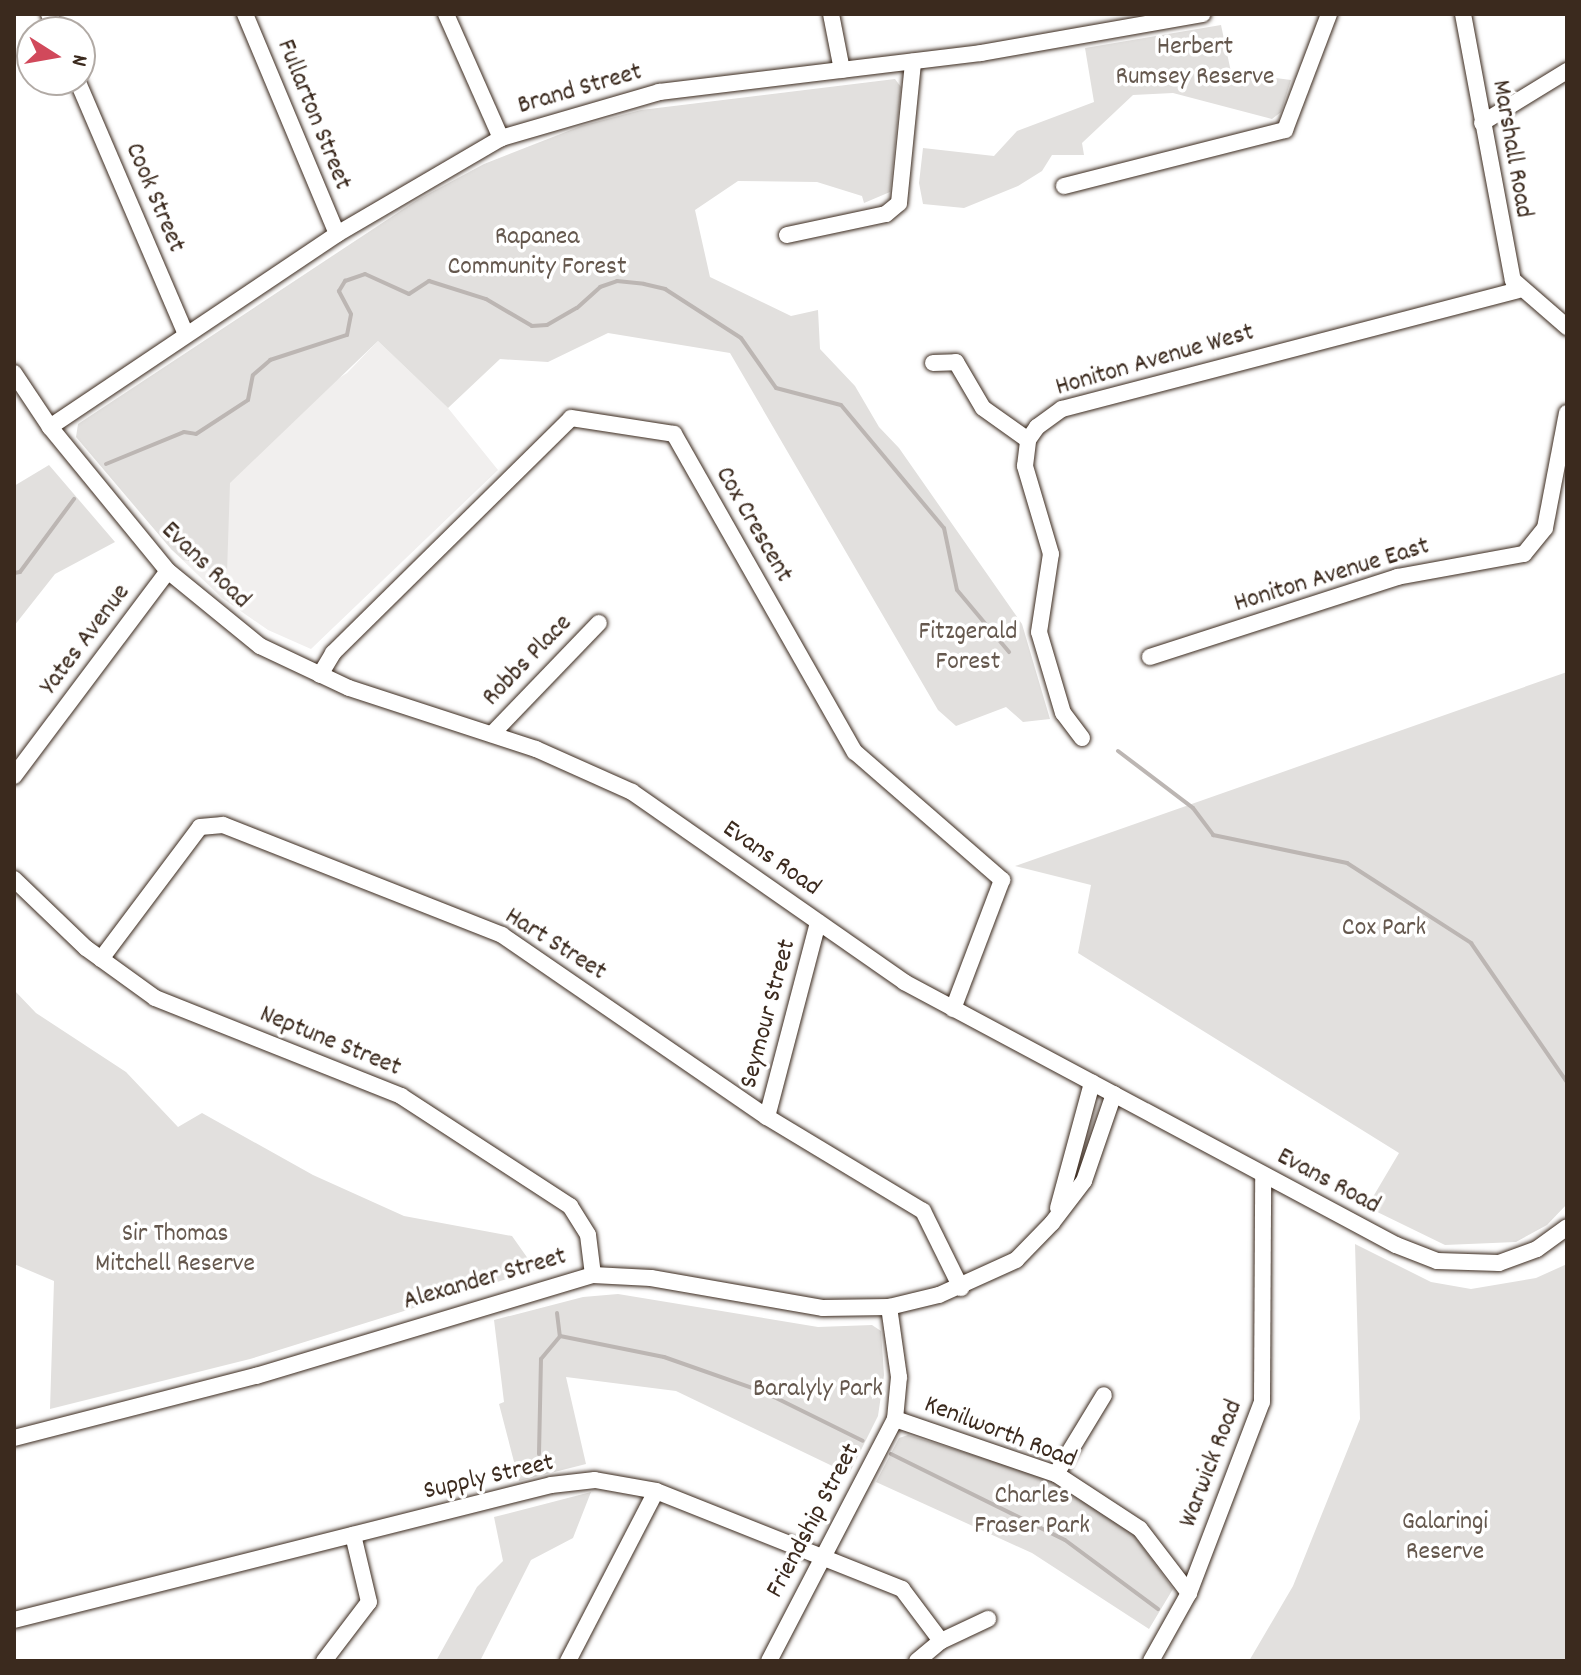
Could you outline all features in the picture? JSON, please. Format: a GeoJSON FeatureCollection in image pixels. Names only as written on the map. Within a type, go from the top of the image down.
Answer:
{"type":"FeatureCollection","features":[{"type":"Feature","properties":{"kind":"street","name":"Fullarton Street"},"geometry":{"type":"LineString","coordinates":[[245,14],[337,234]]}},
{"type":"Feature","properties":{"kind":"street"},"geometry":{"type":"LineString","coordinates":[[446,14],[501,138]]}},
{"type":"Feature","properties":{"kind":"street"},"geometry":{"type":"LineString","coordinates":[[831,14],[842,70]]}},
{"type":"Feature","properties":{"kind":"street","name":"Brand Street"},"geometry":{"type":"LineString","coordinates":[[50,427],[337,234],[501,138],[659,92],[913,62],[1203,14]]}},
{"type":"Feature","properties":{"kind":"street"},"geometry":{"type":"LineString","coordinates":[[1064,186],[1285,130],[1329,14]]}},
{"type":"Feature","properties":{"kind":"street","name":"Marshall Road"},"geometry":{"type":"LineString","coordinates":[[1463,14],[1506,255],[1518,290]]}},
{"type":"Feature","properties":{"kind":"street"},"geometry":{"type":"LineString","coordinates":[[787,235],[886,214],[899,203],[913,62]]}},
{"type":"Feature","properties":{"kind":"street"},"geometry":{"type":"LineString","coordinates":[[1482,123],[1567,71]]}},
{"type":"Feature","properties":{"kind":"street","name":"Cook Street"},"geometry":{"type":"LineString","coordinates":[[84,96],[186,334]]}},
{"type":"Feature","properties":{"kind":"street"},"geometry":{"type":"LineString","coordinates":[[1518,290],[1567,327]]}},
{"type":"Feature","properties":{"kind":"street","name":"Honiton Avenue West"},"geometry":{"type":"LineString","coordinates":[[1028,440],[1045,419],[1062,409],[1518,290]]}},
{"type":"Feature","properties":{"kind":"street"},"geometry":{"type":"LineString","coordinates":[[933,363],[956,362],[983,408],[1028,440],[1026,480],[1051,554],[1039,610],[1040,639],[1063,713],[1082,738]]}},
{"type":"Feature","properties":{"kind":"street","name":"Evans Road"},"geometry":{"type":"LineString","coordinates":[[14,373],[50,427],[168,571],[248,638],[320,675],[492,734],[632,792],[818,923],[953,1009],[1263,1175],[1437,1261],[1499,1263],[1537,1249],[1567,1227]]}},
{"type":"Feature","properties":{"kind":"street","name":"Cox Crescent"},"geometry":{"type":"LineString","coordinates":[[320,675],[333,653],[571,418],[674,434],[855,752],[1002,880],[953,1009]]}},
{"type":"Feature","properties":{"kind":"street","name":"Honiton Avenue East"},"geometry":{"type":"LineString","coordinates":[[1150,657],[1397,577],[1524,554],[1545,528],[1566,421]]}},
{"type":"Feature","properties":{"kind":"street","name":"Yates Avenue"},"geometry":{"type":"LineString","coordinates":[[14,776],[168,571]]}},
{"type":"Feature","properties":{"kind":"street","name":"Robbs Place"},"geometry":{"type":"LineString","coordinates":[[492,734],[599,623]]}},
{"type":"Feature","properties":{"kind":"street","name":"Hart Street"},"geometry":{"type":"LineString","coordinates":[[101,959],[200,827],[218,823],[502,935],[767,1117],[923,1211],[961,1288]]}},
{"type":"Feature","properties":{"kind":"street","name":"Neptune Street"},"geometry":{"type":"LineString","coordinates":[[14,879],[101,959],[155,998],[401,1096],[570,1206],[588,1235],[593,1275]]}},
{"type":"Feature","properties":{"kind":"street","name":"Seymour Street"},"geometry":{"type":"LineString","coordinates":[[767,1117],[818,923]]}},
{"type":"Feature","properties":{"kind":"street","name":"Alexander Street"},"geometry":{"type":"LineString","coordinates":[[1052,1223],[1092,1083]]}},
{"type":"Feature","properties":{"kind":"street","name":"Alexander Street"},"geometry":{"type":"LineString","coordinates":[[14,1438],[256,1376],[593,1275],[651,1278],[823,1308],[889,1307],[961,1288],[1016,1260],[1052,1223],[1084,1181],[1114,1094]]}},
{"type":"Feature","properties":{"kind":"street","name":"Warwick Road"},"geometry":{"type":"LineString","coordinates":[[1151,1661],[1189,1593],[1262,1402],[1263,1175]]}},
{"type":"Feature","properties":{"kind":"street","name":"Friendship Street"},"geometry":{"type":"LineString","coordinates":[[769,1661],[822,1554],[895,1419],[899,1377],[889,1307]]}},
{"type":"Feature","properties":{"kind":"street"},"geometry":{"type":"LineString","coordinates":[[1056,1474],[1104,1395]]}},
{"type":"Feature","properties":{"kind":"street","name":"Kenilworth Road"},"geometry":{"type":"LineString","coordinates":[[895,1419],[1056,1474],[1140,1529],[1189,1593]]}},
{"type":"Feature","properties":{"kind":"street","name":"Supply Street"},"geometry":{"type":"LineString","coordinates":[[14,1620],[551,1485],[595,1480],[656,1491],[822,1554],[902,1589],[941,1641]]}},
{"type":"Feature","properties":{"kind":"street"},"geometry":{"type":"LineString","coordinates":[[568,1661],[656,1491]]}},
{"type":"Feature","properties":{"kind":"street"},"geometry":{"type":"LineString","coordinates":[[324,1661],[369,1602],[353,1535]]}},
{"type":"Feature","properties":{"kind":"street"},"geometry":{"type":"LineString","coordinates":[[917,1661],[941,1641],[988,1619]]}},
{"type":"Feature","properties":{"kind":"shaded area"},"geometry":{"type":"Polygon","coordinates":[[[378,341],[448,408],[498,470],[311,649],[268,630],[222,598],[171,549],[219,455],[347,373],[378,341]]]}},
{"type":"Feature","properties":{"kind":"green space","name":"Herbert Rumsey Reserve"},"geometry":{"type":"Polygon","coordinates":[[[1221,25],[1231,72],[1291,80],[1281,112],[1272,119],[1173,93],[1133,95],[1082,143],[1084,155],[1052,155],[1042,171],[1018,186],[964,208],[923,204],[919,183],[923,148],[994,156],[1017,131],[1094,102],[1085,48],[1221,25]]]}},
{"type":"Feature","properties":{"kind":"green space","name":"Rapanea Community Forest"},"geometry":{"type":"Polygon","coordinates":[[[895,79],[901,87],[890,192],[864,203],[862,196],[817,182],[738,181],[695,210],[710,277],[791,316],[818,310],[820,349],[855,386],[879,427],[899,448],[1022,624],[1050,719],[1023,722],[1006,707],[956,726],[938,710],[730,353],[608,333],[548,362],[500,359],[448,408],[378,341],[230,483],[227,573],[220,587],[205,564],[183,560],[171,549],[76,437],[78,424],[417,200],[484,164],[581,126],[641,110],[895,79]]]}},
{"type":"Feature","properties":{"kind":"green space"},"geometry":{"type":"Polygon","coordinates":[[[49,465],[115,542],[55,574],[14,626],[14,486],[49,465]]]}},
{"type":"Feature","properties":{"kind":"green space","name":"Cox Park"},"geometry":{"type":"Polygon","coordinates":[[[1567,672],[1567,1204],[1547,1225],[1516,1242],[1445,1245],[1367,1207],[1399,1153],[1078,953],[1091,885],[1015,866],[1567,672]]]}},
{"type":"Feature","properties":{"kind":"green space","name":"Sir Thomas Mitchell Reserve"},"geometry":{"type":"Polygon","coordinates":[[[14,990],[36,1013],[126,1072],[178,1127],[202,1113],[313,1175],[404,1216],[512,1236],[536,1270],[250,1359],[50,1409],[54,1281],[14,1264],[14,990]]]}},
{"type":"Feature","properties":{"kind":"green space","name":"Galaringi Reserve"},"geometry":{"type":"Polygon","coordinates":[[[1355,1244],[1431,1282],[1471,1289],[1536,1278],[1567,1264],[1567,1661],[1249,1661],[1293,1586],[1360,1419],[1355,1244]]]}},
{"type":"Feature","properties":{"kind":"green space","name":"Baralyly Park"},"geometry":{"type":"Polygon","coordinates":[[[618,1294],[818,1327],[872,1325],[881,1331],[884,1375],[878,1416],[849,1474],[676,1391],[566,1377],[586,1464],[519,1481],[499,1404],[504,1402],[494,1320],[583,1297],[618,1294]]]}},
{"type":"Feature","properties":{"kind":"green space","name":"Charles Fraser Park"},"geometry":{"type":"Polygon","coordinates":[[[908,1435],[1048,1478],[1134,1535],[1173,1589],[1149,1629],[1032,1553],[876,1482],[899,1438],[908,1435]]]}},
{"type":"Feature","properties":{"kind":"green space"},"geometry":{"type":"Polygon","coordinates":[[[591,1492],[573,1538],[531,1560],[480,1661],[436,1661],[477,1587],[503,1561],[494,1517],[591,1492]]]}},
{"type":"Feature","properties":{"kind":"waterway"},"geometry":{"type":"LineString","coordinates":[[106,464],[184,432],[196,434],[248,400],[253,375],[270,360],[347,335],[351,314],[339,291],[345,281],[365,274],[409,294],[429,281],[486,299],[532,326],[547,325],[577,308],[600,287],[617,281],[644,284],[665,289],[741,338],[776,388],[841,405],[944,528],[957,590],[1009,652]]}},
{"type":"Feature","properties":{"kind":"waterway"},"geometry":{"type":"LineString","coordinates":[[14,573],[20,572],[74,499]]}},
{"type":"Feature","properties":{"kind":"waterway"},"geometry":{"type":"LineString","coordinates":[[1118,751],[1193,808],[1213,835],[1347,863],[1471,943],[1567,1082]]}},
{"type":"Feature","properties":{"kind":"waterway"},"geometry":{"type":"LineString","coordinates":[[557,1313],[560,1336],[664,1357],[764,1392],[863,1441]]}},
{"type":"Feature","properties":{"kind":"waterway"},"geometry":{"type":"LineString","coordinates":[[539,1454],[541,1359],[560,1336]]}},
{"type":"Feature","properties":{"kind":"waterway"},"geometry":{"type":"LineString","coordinates":[[891,1454],[1065,1540],[1158,1609]]}},
{"type":"Feature","properties":{"kind":"park label","name":"Fitzgerald Forest"},"geometry":{"type":"Point","coordinates":[968,648]}}]}
